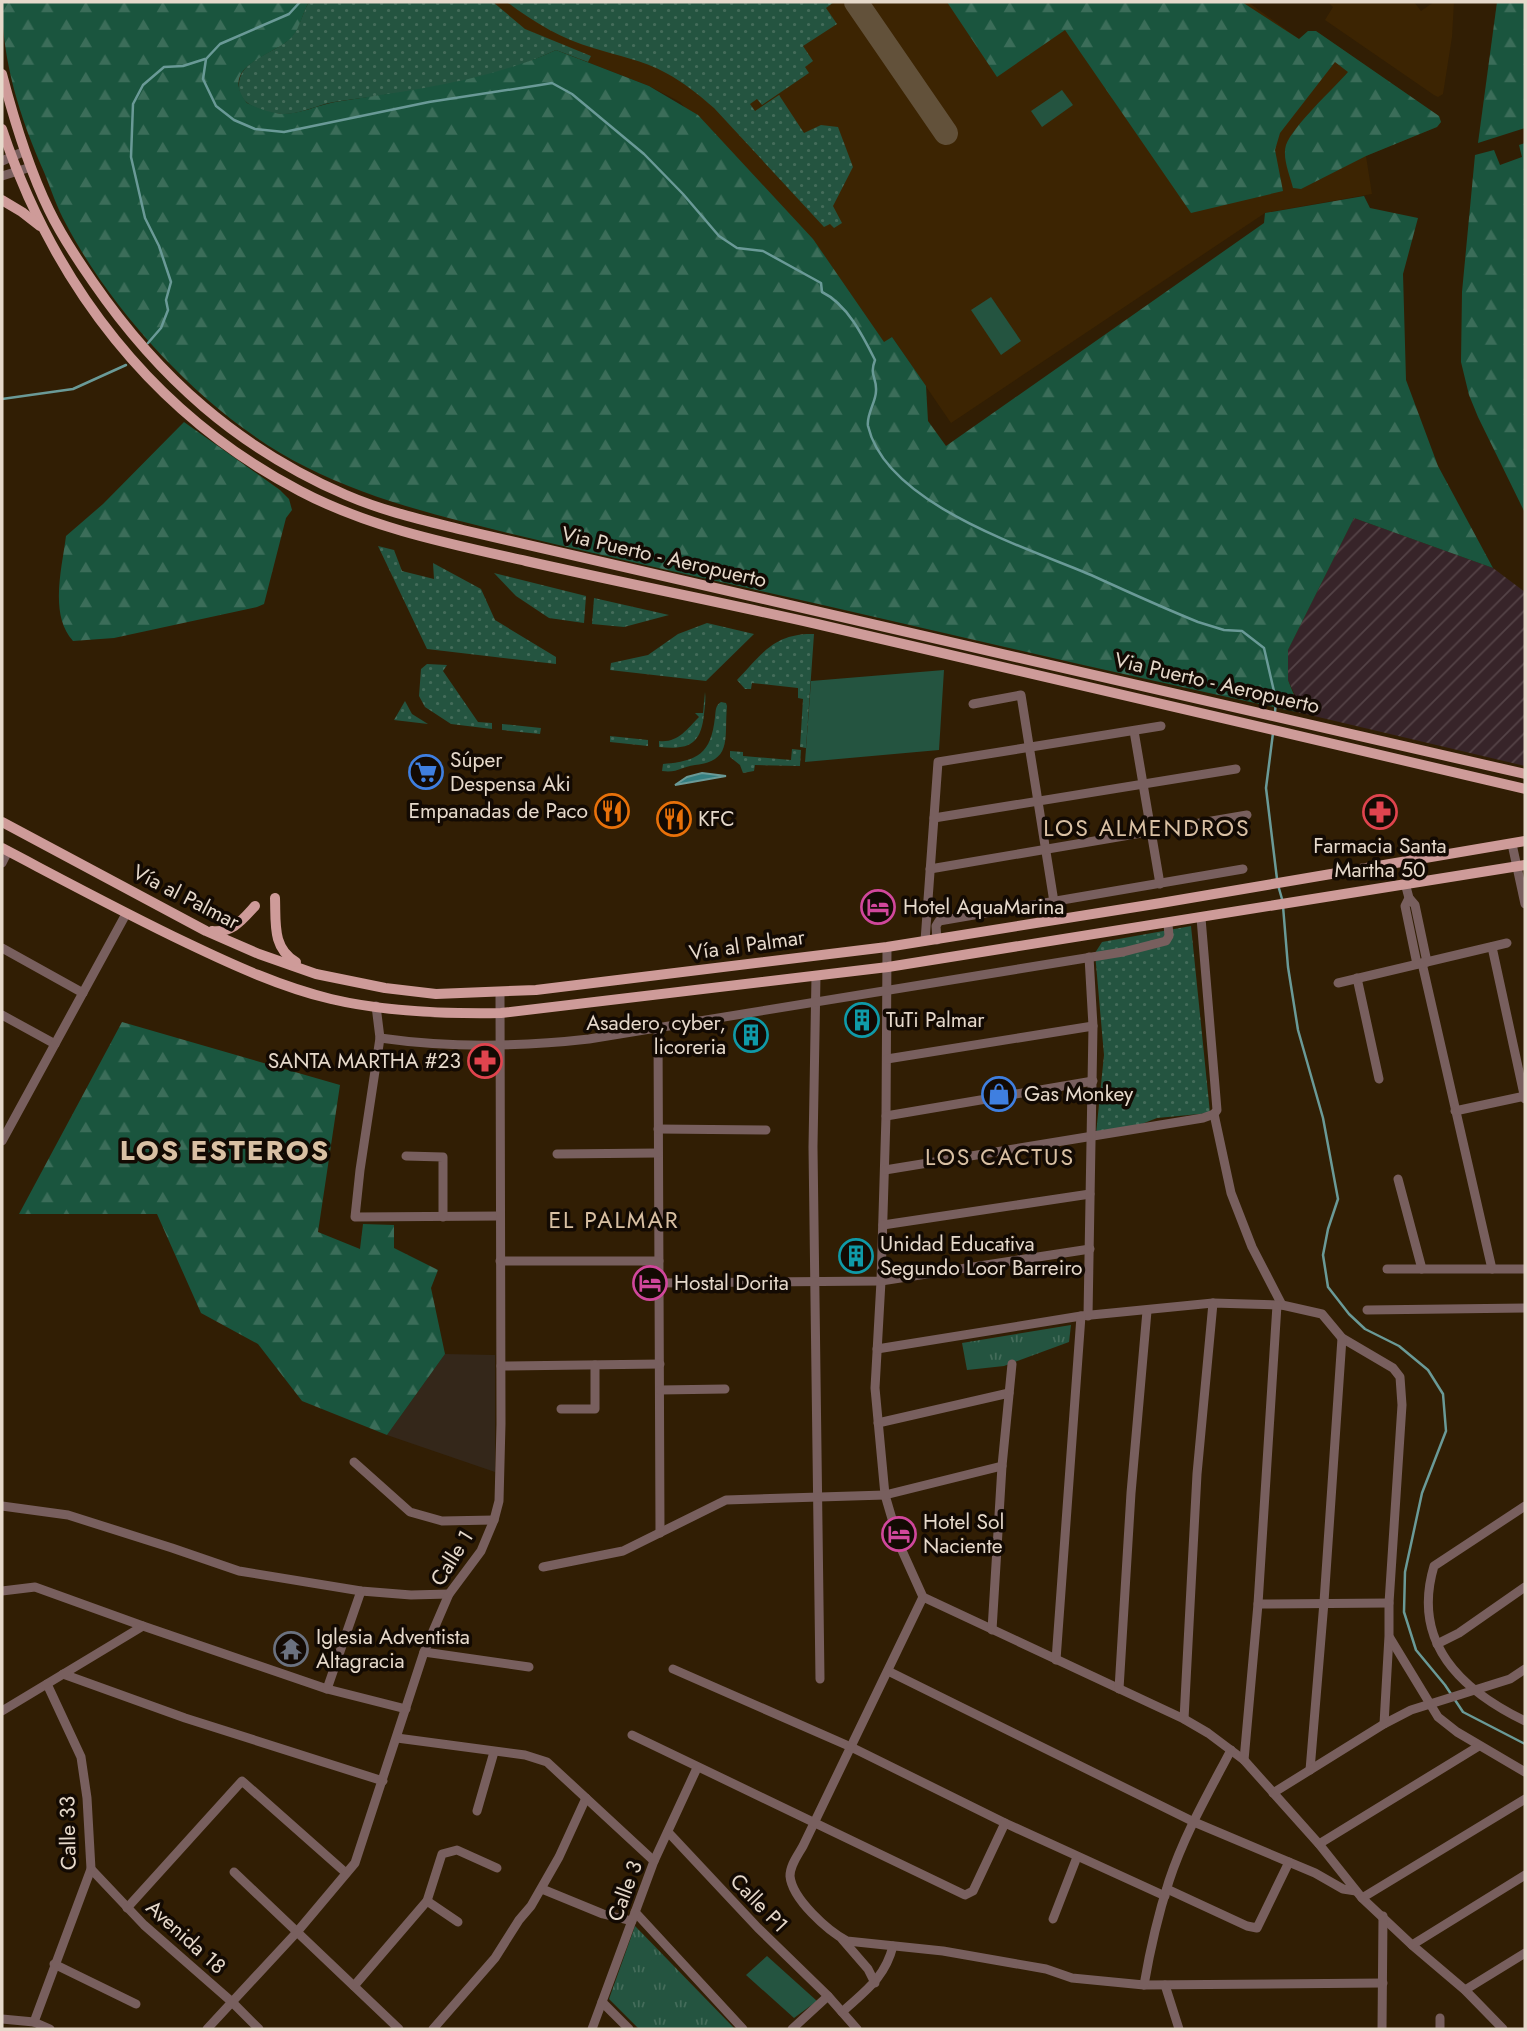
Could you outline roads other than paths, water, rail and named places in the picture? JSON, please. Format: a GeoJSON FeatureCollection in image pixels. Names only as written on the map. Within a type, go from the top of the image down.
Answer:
{"type":"FeatureCollection","features":[{"type":"Feature","properties":{"kind":"main road","name":"Via Puerto - Aeropuerto"},"geometry":{"type":"LineString","coordinates":[[2,74],[14,121],[49,210],[76,257],[121,323],[140,346],[208,412],[234,432],[294,469],[344,494],[402,515],[463,530],[1525,774]]}},
{"type":"Feature","properties":{"kind":"main road","name":"Via Puerto - Aeropuerto"},"geometry":{"type":"LineString","coordinates":[[2,128],[6,158],[17,173],[42,228],[87,305],[113,338],[153,382],[200,424],[251,461],[300,491],[348,512],[397,529],[481,551],[816,624],[1525,789]]}},
{"type":"Feature","properties":{"kind":"main road"},"geometry":{"type":"LineString","coordinates":[[2,200],[42,228]]}},
{"type":"Feature","properties":{"kind":"main road","name":"Vía al Palmar"},"geometry":{"type":"LineString","coordinates":[[2,822],[206,931],[316,974],[385,988],[436,994],[500,993],[729,968],[931,941],[1525,841]]}},
{"type":"Feature","properties":{"kind":"main road","name":"Vía al Palmar"},"geometry":{"type":"LineString","coordinates":[[5,850],[126,914],[283,985],[332,999],[464,1014],[501,1013],[887,967],[1521,866]]}},
{"type":"Feature","properties":{"kind":"main road"},"geometry":{"type":"LineString","coordinates":[[275,898],[279,947],[288,958],[316,974]]}},
{"type":"Feature","properties":{"kind":"main road"},"geometry":{"type":"LineString","coordinates":[[206,931],[228,931],[255,906]]}},
{"type":"Feature","properties":{"kind":"street"},"geometry":{"type":"LineString","coordinates":[[6,158],[25,151]]}},
{"type":"Feature","properties":{"kind":"street"},"geometry":{"type":"LineString","coordinates":[[2,176],[31,167]]}},
{"type":"Feature","properties":{"kind":"street"},"geometry":{"type":"LineString","coordinates":[[973,704],[1021,695],[1054,902]]}},
{"type":"Feature","properties":{"kind":"street"},"geometry":{"type":"LineString","coordinates":[[931,941],[930,869],[938,762],[1161,726]]}},
{"type":"Feature","properties":{"kind":"street"},"geometry":{"type":"LineString","coordinates":[[1135,730],[1160,884]]}},
{"type":"Feature","properties":{"kind":"street"},"geometry":{"type":"LineString","coordinates":[[934,818],[1236,769]]}},
{"type":"Feature","properties":{"kind":"street"},"geometry":{"type":"LineString","coordinates":[[930,869],[1247,815]]}},
{"type":"Feature","properties":{"kind":"street"},"geometry":{"type":"LineString","coordinates":[[1512,844],[1521,866],[1525,904]]}},
{"type":"Feature","properties":{"kind":"street"},"geometry":{"type":"LineString","coordinates":[[2,863],[5,850]]}},
{"type":"Feature","properties":{"kind":"street"},"geometry":{"type":"LineString","coordinates":[[931,941],[939,921],[1243,869]]}},
{"type":"Feature","properties":{"kind":"street"},"geometry":{"type":"LineString","coordinates":[[1405,883],[1409,898],[1415,905],[1422,963],[1492,1269]]}},
{"type":"Feature","properties":{"kind":"street"},"geometry":{"type":"LineString","coordinates":[[2,1141],[126,914]]}},
{"type":"Feature","properties":{"kind":"street"},"geometry":{"type":"LineString","coordinates":[[884,1170],[1203,1118],[1214,1114],[1217,1110],[1201,918]]}},
{"type":"Feature","properties":{"kind":"street"},"geometry":{"type":"LineString","coordinates":[[380,1038],[433,1045],[541,1045],[657,1029],[1160,944],[1169,936],[1168,924]]}},
{"type":"Feature","properties":{"kind":"street"},"geometry":{"type":"LineString","coordinates":[[1338,983],[1507,943]]}},
{"type":"Feature","properties":{"kind":"street"},"geometry":{"type":"LineString","coordinates":[[887,947],[886,1116],[875,1388],[885,1495],[900,1546],[923,1597],[1184,1719],[1231,1750],[1244,1760],[1319,1844],[1359,1894],[1412,1945],[1465,1990],[1503,2029]]}},
{"type":"Feature","properties":{"kind":"street"},"geometry":{"type":"LineString","coordinates":[[1455,1111],[1525,1097],[1492,947]]}},
{"type":"Feature","properties":{"kind":"street"},"geometry":{"type":"LineString","coordinates":[[2,948],[83,993]]}},
{"type":"Feature","properties":{"kind":"street"},"geometry":{"type":"LineString","coordinates":[[1056,1660],[1090,1249],[1093,1026],[1089,957]]}},
{"type":"Feature","properties":{"kind":"street"},"geometry":{"type":"LineString","coordinates":[[816,976],[813,1147],[820,1679]]}},
{"type":"Feature","properties":{"kind":"street"},"geometry":{"type":"LineString","coordinates":[[1357,978],[1379,1079]]}},
{"type":"Feature","properties":{"kind":"street","name":"Calle 1"},"geometry":{"type":"LineString","coordinates":[[207,2029],[297,1932],[355,1863],[424,1652],[449,1594],[481,1551],[494,1520],[499,1501],[501,1366],[500,993]]}},
{"type":"Feature","properties":{"kind":"street"},"geometry":{"type":"LineString","coordinates":[[376,1006],[380,1038],[355,1217],[500,1216]]}},
{"type":"Feature","properties":{"kind":"street"},"geometry":{"type":"LineString","coordinates":[[2,1015],[55,1044]]}},
{"type":"Feature","properties":{"kind":"street"},"geometry":{"type":"LineString","coordinates":[[887,1059],[1093,1026]]}},
{"type":"Feature","properties":{"kind":"street"},"geometry":{"type":"LineString","coordinates":[[657,1029],[660,1533]]}},
{"type":"Feature","properties":{"kind":"street"},"geometry":{"type":"LineString","coordinates":[[886,1116],[1093,1081]]}},
{"type":"Feature","properties":{"kind":"street"},"geometry":{"type":"LineString","coordinates":[[1214,1114],[1231,1193],[1279,1305],[1244,1760]]}},
{"type":"Feature","properties":{"kind":"street"},"geometry":{"type":"LineString","coordinates":[[658,1129],[766,1130]]}},
{"type":"Feature","properties":{"kind":"street"},"geometry":{"type":"LineString","coordinates":[[557,1154],[658,1153]]}},
{"type":"Feature","properties":{"kind":"street"},"geometry":{"type":"LineString","coordinates":[[406,1156],[443,1157],[443,1217]]}},
{"type":"Feature","properties":{"kind":"street"},"geometry":{"type":"LineString","coordinates":[[1398,1179],[1422,1269]]}},
{"type":"Feature","properties":{"kind":"street"},"geometry":{"type":"LineString","coordinates":[[883,1225],[1090,1194]]}},
{"type":"Feature","properties":{"kind":"street"},"geometry":{"type":"LineString","coordinates":[[659,1283],[881,1282],[1090,1249]]}},
{"type":"Feature","properties":{"kind":"street"},"geometry":{"type":"LineString","coordinates":[[500,1261],[659,1261]]}},
{"type":"Feature","properties":{"kind":"street"},"geometry":{"type":"LineString","coordinates":[[1387,1269],[1525,1269]]}},
{"type":"Feature","properties":{"kind":"street"},"geometry":{"type":"LineString","coordinates":[[1184,1719],[1196,1483],[1213,1303]]}},
{"type":"Feature","properties":{"kind":"street"},"geometry":{"type":"LineString","coordinates":[[877,1349],[1084,1316],[1213,1303],[1279,1305],[1322,1314],[1342,1338],[1393,1368],[1400,1377],[1402,1405],[1384,1724]]}},
{"type":"Feature","properties":{"kind":"street"},"geometry":{"type":"LineString","coordinates":[[1367,1310],[1525,1308]]}},
{"type":"Feature","properties":{"kind":"street"},"geometry":{"type":"LineString","coordinates":[[1119,1689],[1131,1493],[1147,1311]]}},
{"type":"Feature","properties":{"kind":"street"},"geometry":{"type":"LineString","coordinates":[[1310,1770],[1342,1338]]}},
{"type":"Feature","properties":{"kind":"street"},"geometry":{"type":"LineString","coordinates":[[501,1366],[660,1364]]}},
{"type":"Feature","properties":{"kind":"street"},"geometry":{"type":"LineString","coordinates":[[992,1630],[1002,1466],[1012,1364]]}},
{"type":"Feature","properties":{"kind":"street"},"geometry":{"type":"LineString","coordinates":[[561,1409],[595,1409],[595,1365]]}},
{"type":"Feature","properties":{"kind":"street"},"geometry":{"type":"LineString","coordinates":[[660,1390],[725,1389]]}},
{"type":"Feature","properties":{"kind":"street"},"geometry":{"type":"LineString","coordinates":[[878,1423],[1009,1393]]}},
{"type":"Feature","properties":{"kind":"street"},"geometry":{"type":"LineString","coordinates":[[354,1462],[410,1512],[442,1521],[494,1520]]}},
{"type":"Feature","properties":{"kind":"street"},"geometry":{"type":"LineString","coordinates":[[543,1567],[623,1551],[726,1500],[885,1495],[1002,1466]]}},
{"type":"Feature","properties":{"kind":"street"},"geometry":{"type":"LineString","coordinates":[[2,1506],[68,1516],[239,1571],[361,1591],[411,1595],[449,1594]]}},
{"type":"Feature","properties":{"kind":"street"},"geometry":{"type":"LineString","coordinates":[[1525,1506],[1434,1566],[1429,1583],[1429,1615],[1437,1644],[1450,1665],[1474,1692],[1525,1721]]}},
{"type":"Feature","properties":{"kind":"street"},"geometry":{"type":"LineString","coordinates":[[2,1591],[35,1587],[327,1689],[406,1709]]}},
{"type":"Feature","properties":{"kind":"street"},"geometry":{"type":"LineString","coordinates":[[1437,1644],[1459,1633],[1525,1587]]}},
{"type":"Feature","properties":{"kind":"street"},"geometry":{"type":"LineString","coordinates":[[327,1689],[361,1591]]}},
{"type":"Feature","properties":{"kind":"street"},"geometry":{"type":"LineString","coordinates":[[923,1597],[814,1824],[793,1862],[790,1875],[795,1890],[817,1919],[846,1941],[943,1951],[1046,1969],[1072,1978],[1144,1985],[1383,1983]]}},
{"type":"Feature","properties":{"kind":"street"},"geometry":{"type":"LineString","coordinates":[[1258,1604],[1389,1603]]}},
{"type":"Feature","properties":{"kind":"street"},"geometry":{"type":"LineString","coordinates":[[2,1711],[143,1626]]}},
{"type":"Feature","properties":{"kind":"street"},"geometry":{"type":"LineString","coordinates":[[1389,1636],[1434,1703],[1438,1717],[1479,1746],[1525,1772]]}},
{"type":"Feature","properties":{"kind":"street"},"geometry":{"type":"LineString","coordinates":[[424,1652],[529,1667]]}},
{"type":"Feature","properties":{"kind":"street"},"geometry":{"type":"LineString","coordinates":[[673,1669],[851,1747],[1077,1857],[1247,1926],[1256,1928],[1289,1862]]}},
{"type":"Feature","properties":{"kind":"street"},"geometry":{"type":"LineString","coordinates":[[1273,1793],[1384,1724],[1434,1703],[1510,1679],[1525,1669]]}},
{"type":"Feature","properties":{"kind":"street"},"geometry":{"type":"LineString","coordinates":[[888,1671],[1194,1822],[1359,1894],[1525,1799]]}},
{"type":"Feature","properties":{"kind":"street"},"geometry":{"type":"LineString","coordinates":[[63,1674],[186,1718],[383,1781]]}},
{"type":"Feature","properties":{"kind":"street","name":"Calle 33"},"geometry":{"type":"LineString","coordinates":[[42,2027],[54,1964],[91,1869],[87,1798],[81,1757],[47,1684]]}},
{"type":"Feature","properties":{"kind":"street"},"geometry":{"type":"LineString","coordinates":[[632,1735],[965,1895],[973,1891],[1006,1824]]}},
{"type":"Feature","properties":{"kind":"street"},"geometry":{"type":"LineString","coordinates":[[397,1738],[525,1755],[547,1762],[654,1861]]}},
{"type":"Feature","properties":{"kind":"street"},"geometry":{"type":"LineString","coordinates":[[1319,1844],[1479,1746]]}},
{"type":"Feature","properties":{"kind":"street"},"geometry":{"type":"LineString","coordinates":[[1144,1985],[1153,1934],[1166,1893],[1194,1822],[1231,1750]]}},
{"type":"Feature","properties":{"kind":"street"},"geometry":{"type":"LineString","coordinates":[[477,1811],[494,1752]]}},
{"type":"Feature","properties":{"kind":"street","name":"Calle 3"},"geometry":{"type":"LineString","coordinates":[[592,2029],[654,1861],[697,1768]]}},
{"type":"Feature","properties":{"kind":"street"},"geometry":{"type":"LineString","coordinates":[[127,1908],[242,1781],[346,1873]]}},
{"type":"Feature","properties":{"kind":"street"},"geometry":{"type":"LineString","coordinates":[[433,2029],[495,1958],[542,1889],[564,1849],[586,1798]]}},
{"type":"Feature","properties":{"kind":"street","name":"Calle P1"},"geometry":{"type":"LineString","coordinates":[[668,1832],[857,2029]]}},
{"type":"Feature","properties":{"kind":"street"},"geometry":{"type":"LineString","coordinates":[[354,1986],[427,1901],[442,1854],[457,1850],[497,1868]]}},
{"type":"Feature","properties":{"kind":"street"},"geometry":{"type":"LineString","coordinates":[[1053,1919],[1077,1857]]}},
{"type":"Feature","properties":{"kind":"street","name":"Avenida 18"},"geometry":{"type":"LineString","coordinates":[[91,1869],[127,1908],[233,2002],[259,2029]]}},
{"type":"Feature","properties":{"kind":"street"},"geometry":{"type":"LineString","coordinates":[[234,1872],[399,2029]]}},
{"type":"Feature","properties":{"kind":"street"},"geometry":{"type":"LineString","coordinates":[[1412,1945],[1525,1875]]}},
{"type":"Feature","properties":{"kind":"street"},"geometry":{"type":"LineString","coordinates":[[542,1889],[603,1914],[634,1917],[743,2029]]}},
{"type":"Feature","properties":{"kind":"street"},"geometry":{"type":"LineString","coordinates":[[427,1901],[458,1922]]}},
{"type":"Feature","properties":{"kind":"street"},"geometry":{"type":"LineString","coordinates":[[1382,2029],[1383,1916]]}},
{"type":"Feature","properties":{"kind":"street"},"geometry":{"type":"LineString","coordinates":[[841,1938],[853,1955],[868,1969],[875,1983]]}},
{"type":"Feature","properties":{"kind":"street"},"geometry":{"type":"LineString","coordinates":[[842,2012],[875,1983],[889,1963],[893,1946]]}},
{"type":"Feature","properties":{"kind":"street"},"geometry":{"type":"LineString","coordinates":[[1465,1990],[1525,1953]]}},
{"type":"Feature","properties":{"kind":"street"},"geometry":{"type":"LineString","coordinates":[[54,1964],[136,2004]]}},
{"type":"Feature","properties":{"kind":"street"},"geometry":{"type":"LineString","coordinates":[[1165,1985],[1179,2029]]}},
{"type":"Feature","properties":{"kind":"street"},"geometry":{"type":"LineString","coordinates":[[792,2029],[828,1996]]}},
{"type":"Feature","properties":{"kind":"street"},"geometry":{"type":"LineString","coordinates":[[602,2002],[629,2029]]}},
{"type":"Feature","properties":{"kind":"street"},"geometry":{"type":"LineString","coordinates":[[1440,2018],[1440,2029]]}},
{"type":"Feature","properties":{"kind":"street"},"geometry":{"type":"LineString","coordinates":[[2,2019],[42,2027]]}},
{"type":"Feature","properties":{"kind":"water"},"geometry":{"type":"Polygon","coordinates":[[[702,773],[726,776],[675,785],[687,777],[702,773]]]}},
{"type":"Feature","properties":{"kind":"waterway"},"geometry":{"type":"LineString","coordinates":[[300,2],[289,14],[220,44],[206,59],[203,79],[216,106],[234,120],[255,129],[284,132],[429,102],[552,83],[572,94],[644,154],[719,236],[737,248],[763,251],[821,283],[822,292],[847,312],[875,360],[873,370],[876,395],[868,417],[868,426],[880,454],[901,478],[929,500],[996,536],[1198,622],[1224,630],[1242,631],[1264,648],[1276,700],[1275,712]]}},
{"type":"Feature","properties":{"kind":"waterway"},"geometry":{"type":"LineString","coordinates":[[148,343],[161,328],[168,310],[166,300],[171,282],[159,246],[145,218],[131,157],[133,104],[143,85],[164,67],[183,66],[205,59]]}},
{"type":"Feature","properties":{"kind":"waterway"},"geometry":{"type":"LineString","coordinates":[[2,399],[73,389],[126,365]]}},
{"type":"Feature","properties":{"kind":"waterway"},"geometry":{"type":"LineString","coordinates":[[1273,733],[1266,788],[1277,879]]}},
{"type":"Feature","properties":{"kind":"waterway"},"geometry":{"type":"LineString","coordinates":[[1278,885],[1282,899]]}},
{"type":"Feature","properties":{"kind":"waterway"},"geometry":{"type":"LineString","coordinates":[[1283,906],[1288,967],[1298,1030],[1323,1118],[1338,1199],[1323,1255],[1328,1287],[1365,1329],[1399,1346],[1428,1370],[1443,1394],[1446,1431],[1422,1493],[1405,1572],[1404,1612],[1416,1650],[1463,1712],[1525,1744]]}},
{"type":"Feature","properties":{"kind":"place","name":"Súper Despensa Aki"},"geometry":{"type":"Point","coordinates":[426,772]}},
{"type":"Feature","properties":{"kind":"place","name":"Empanadas de Paco"},"geometry":{"type":"Point","coordinates":[612,811]}},
{"type":"Feature","properties":{"kind":"place","name":"Farmacia Santa Martha 50"},"geometry":{"type":"Point","coordinates":[1380,812]}},
{"type":"Feature","properties":{"kind":"place","name":"KFC"},"geometry":{"type":"Point","coordinates":[674,819]}},
{"type":"Feature","properties":{"kind":"place","name":"Hotel AquaMarina"},"geometry":{"type":"Point","coordinates":[878,907]}},
{"type":"Feature","properties":{"kind":"place","name":"TuTi Palmar"},"geometry":{"type":"Point","coordinates":[862,1020]}},
{"type":"Feature","properties":{"kind":"place","name":"Asadero, cyber, licoreria"},"geometry":{"type":"Point","coordinates":[751,1035]}},
{"type":"Feature","properties":{"kind":"place","name":"SANTA MARTHA #23"},"geometry":{"type":"Point","coordinates":[485,1061]}},
{"type":"Feature","properties":{"kind":"place","name":"Gas Monkey"},"geometry":{"type":"Point","coordinates":[999,1094]}},
{"type":"Feature","properties":{"kind":"place","name":"Unidad Educativa Segundo Loor Barreiro"},"geometry":{"type":"Point","coordinates":[856,1256]}},
{"type":"Feature","properties":{"kind":"place","name":"Hostal Dorita"},"geometry":{"type":"Point","coordinates":[650,1283]}},
{"type":"Feature","properties":{"kind":"place","name":"Hotel Sol Naciente"},"geometry":{"type":"Point","coordinates":[899,1534]}},
{"type":"Feature","properties":{"kind":"place","name":"Iglesia Adventista Altagracia"},"geometry":{"type":"Point","coordinates":[291,1649]}},
{"type":"Feature","properties":{"kind":"district","name":"LOS ALMENDROS"},"geometry":{"type":"Point","coordinates":[1147,828]}},
{"type":"Feature","properties":{"kind":"district","name":"LOS ESTEROS"},"geometry":{"type":"Point","coordinates":[225,1150]}},
{"type":"Feature","properties":{"kind":"district","name":"LOS CACTUS"},"geometry":{"type":"Point","coordinates":[1000,1157]}},
{"type":"Feature","properties":{"kind":"district","name":"EL PALMAR"},"geometry":{"type":"Point","coordinates":[614,1220]}}]}
